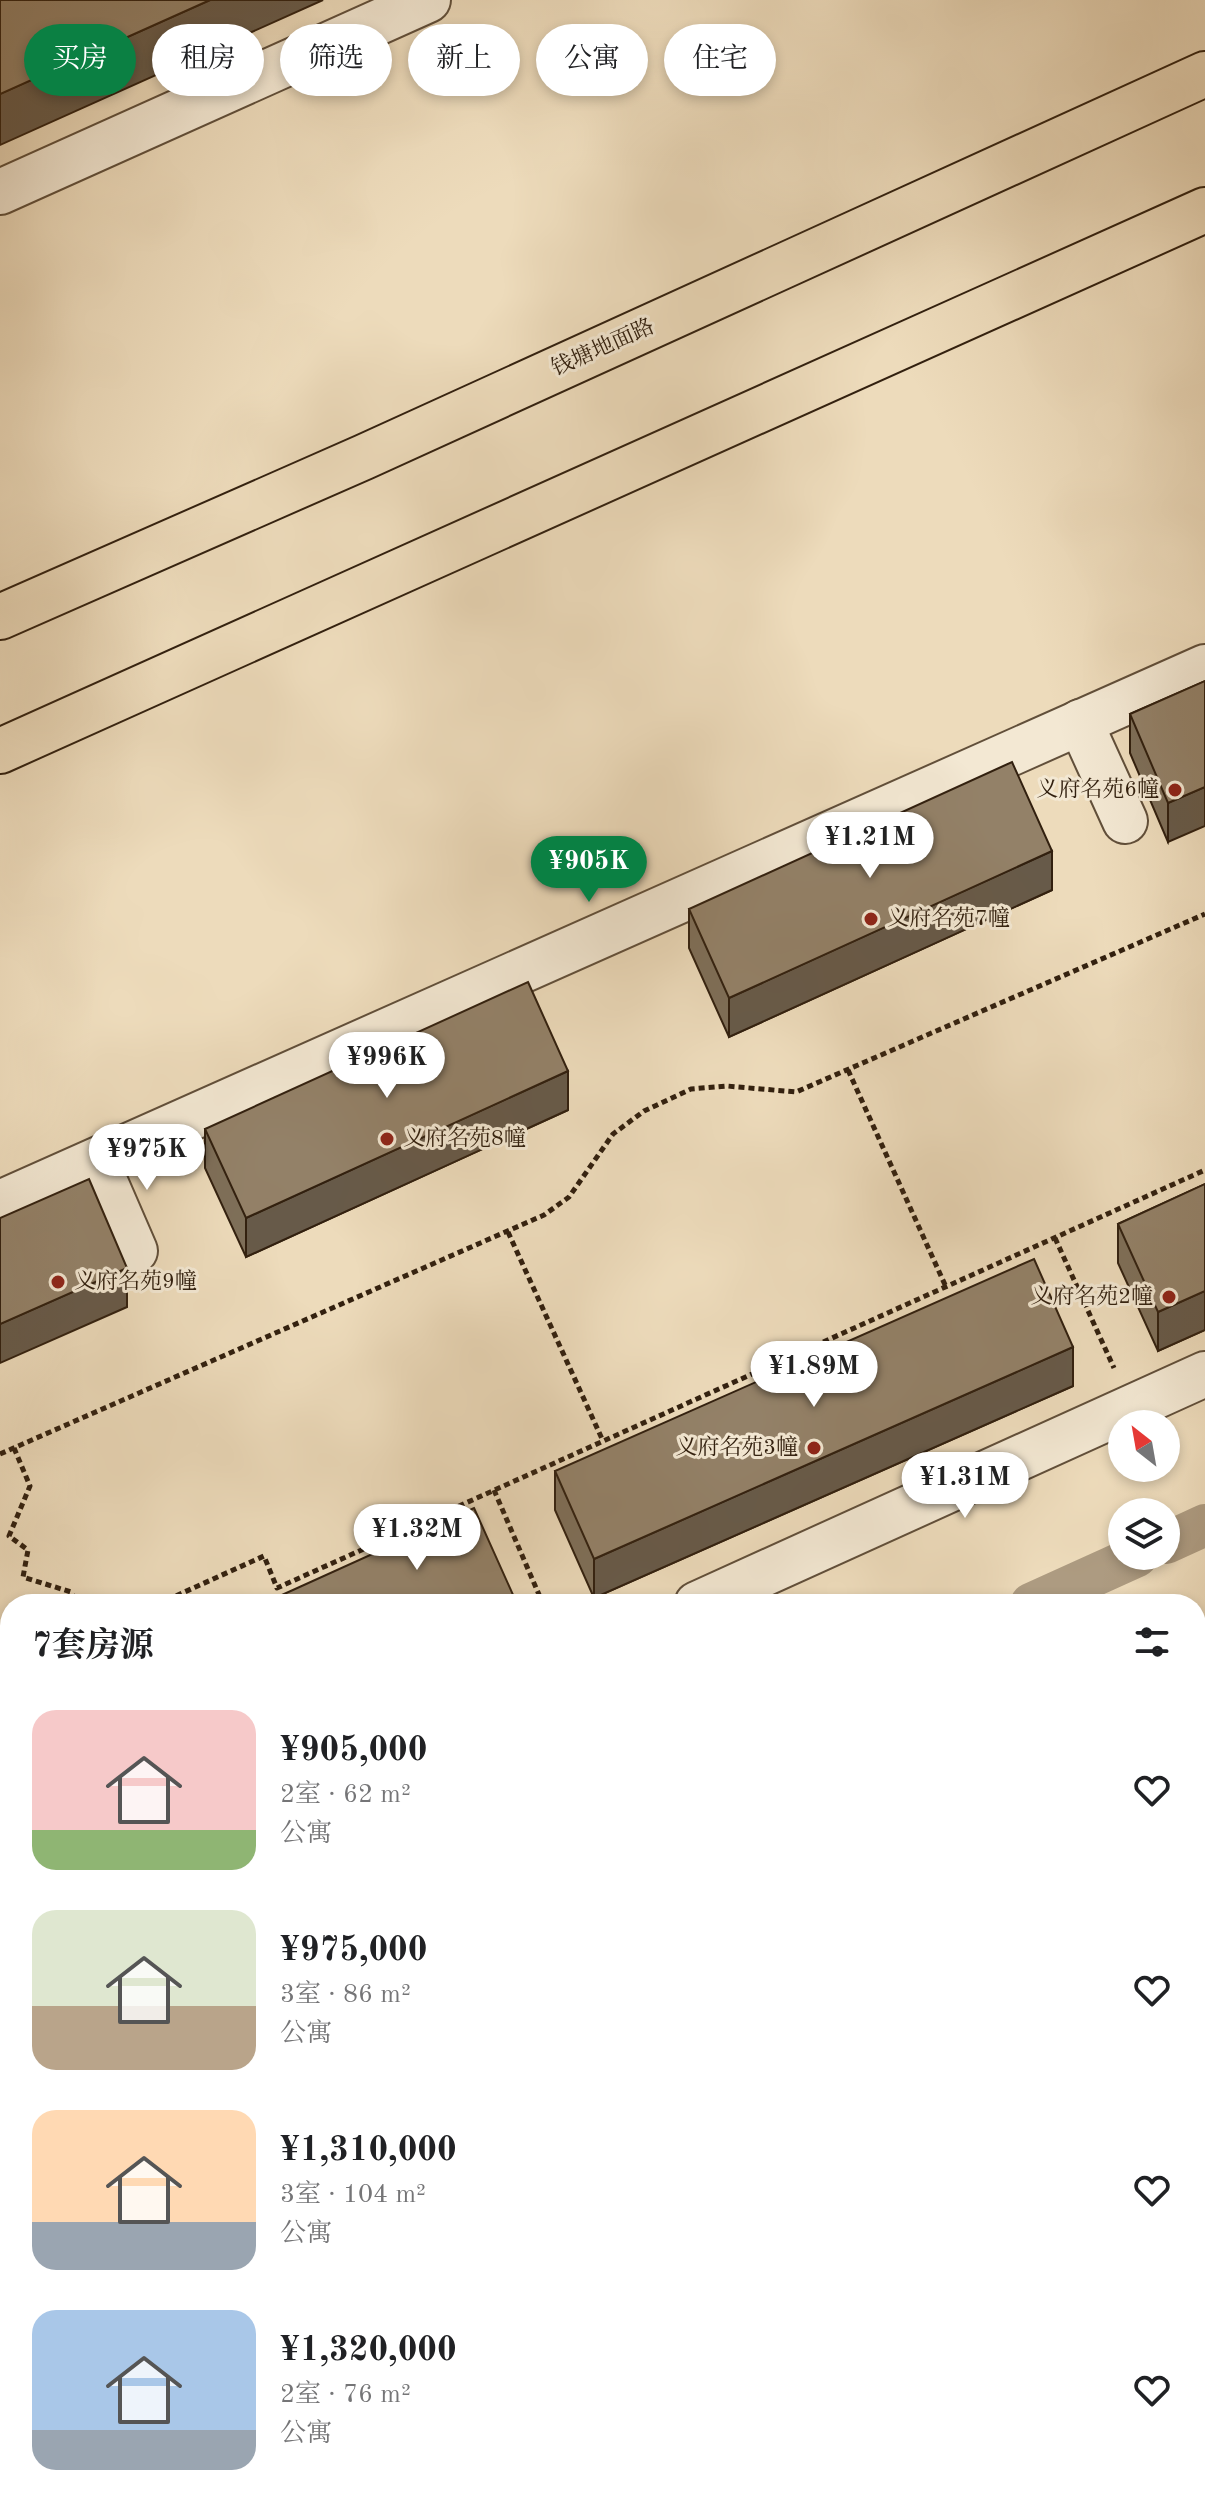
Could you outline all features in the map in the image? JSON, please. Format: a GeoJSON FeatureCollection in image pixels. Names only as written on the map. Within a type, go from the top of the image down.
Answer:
{"type":"FeatureCollection","features":[{"type":"Feature","properties":{"kind":"main road","name":"钱塘地面路"},"geometry":{"type":"LineString","coordinates":[[0,617],[364,457],[1205,74]]}},
{"type":"Feature","properties":{"kind":"main road"},"geometry":{"type":"LineString","coordinates":[[0,751],[1205,210]]}},
{"type":"Feature","properties":{"kind":"street"},"geometry":{"type":"LineString","coordinates":[[0,192],[428,0]]}},
{"type":"Feature","properties":{"kind":"street"},"geometry":{"type":"LineString","coordinates":[[0,1203],[1205,667]]}},
{"type":"Feature","properties":{"kind":"street"},"geometry":{"type":"LineString","coordinates":[[1080,722],[1125,821]]}},
{"type":"Feature","properties":{"kind":"street"},"geometry":{"type":"LineString","coordinates":[[96,1161],[135,1251]]}},
{"type":"Feature","properties":{"kind":"street"},"geometry":{"type":"LineString","coordinates":[[719,1594],[1205,1374]]}},
{"type":"Feature","properties":{"kind":"path"},"geometry":{"type":"LineString","coordinates":[[0,1454],[544,1215],[569,1197],[613,1134],[644,1111],[691,1089],[727,1086],[796,1092],[1205,914]]}},
{"type":"Feature","properties":{"kind":"path"},"geometry":{"type":"LineString","coordinates":[[848,1070],[946,1287]]}},
{"type":"Feature","properties":{"kind":"path"},"geometry":{"type":"LineString","coordinates":[[180,1594],[264,1556],[277,1588],[1205,1170]]}},
{"type":"Feature","properties":{"kind":"path"},"geometry":{"type":"LineString","coordinates":[[508,1232],[603,1441]]}},
{"type":"Feature","properties":{"kind":"path"},"geometry":{"type":"LineString","coordinates":[[1055,1238],[1131,1407]]}},
{"type":"Feature","properties":{"kind":"path"},"geometry":{"type":"LineString","coordinates":[[14,1448],[30,1486],[9,1536],[28,1550],[23,1577],[72,1594]]}},
{"type":"Feature","properties":{"kind":"path"},"geometry":{"type":"LineString","coordinates":[[494,1490],[539,1594]]}},
{"type":"Feature","properties":{"kind":"building"},"geometry":{"type":"Polygon","coordinates":[[[0,0],[210,0],[136,33],[136,24],[24,24],[24,83],[0,94],[0,0]]]}},
{"type":"Feature","properties":{"kind":"building"},"geometry":{"type":"Polygon","coordinates":[[[1205,681],[1205,787],[1168,803],[1130,714],[1205,681]]]}},
{"type":"Feature","properties":{"kind":"building","name":"义府名苑7幢"},"geometry":{"type":"Polygon","coordinates":[[[1012,762],[1052,851],[729,998],[689,909],[1012,762]]]}},
{"type":"Feature","properties":{"kind":"building","name":"义府名苑8幢"},"geometry":{"type":"Polygon","coordinates":[[[528,982],[568,1071],[246,1218],[205,1129],[528,982]]]}},
{"type":"Feature","properties":{"kind":"building"},"geometry":{"type":"Polygon","coordinates":[[[89,1179],[127,1268],[0,1324],[0,1218],[89,1179]]]}},
{"type":"Feature","properties":{"kind":"building"},"geometry":{"type":"Polygon","coordinates":[[[1205,1184],[1205,1291],[1158,1312],[1118,1224],[1205,1184]]]}},
{"type":"Feature","properties":{"kind":"building","name":"义府名苑3幢"},"geometry":{"type":"Polygon","coordinates":[[[1034,1259],[1073,1347],[594,1559],[555,1471],[1034,1259]]]}},
{"type":"Feature","properties":{"kind":"building"},"geometry":{"type":"Polygon","coordinates":[[[474,1508],[513,1594],[284,1594],[474,1508]]]}},
{"type":"Feature","properties":{"kind":"waterway"},"geometry":{"type":"LineString","coordinates":[[1180,1537],[1205,1525]]}},
{"type":"Feature","properties":{"kind":"waterway"},"geometry":{"type":"LineString","coordinates":[[1053,1594],[1108,1569]]}},
{"type":"Feature","properties":{"kind":"place","name":"义府名苑6幢"},"geometry":{"type":"Point","coordinates":[1175,790]}},
{"type":"Feature","properties":{"kind":"place","name":"义府名苑7幢"},"geometry":{"type":"Point","coordinates":[871,919]}},
{"type":"Feature","properties":{"kind":"place","name":"义府名苑8幢"},"geometry":{"type":"Point","coordinates":[387,1139]}},
{"type":"Feature","properties":{"kind":"place","name":"义府名苑9幢"},"geometry":{"type":"Point","coordinates":[58,1282]}},
{"type":"Feature","properties":{"kind":"place","name":"义府名苑2幢"},"geometry":{"type":"Point","coordinates":[1169,1297]}},
{"type":"Feature","properties":{"kind":"place","name":"义府名苑3幢"},"geometry":{"type":"Point","coordinates":[814,1448]}}]}
